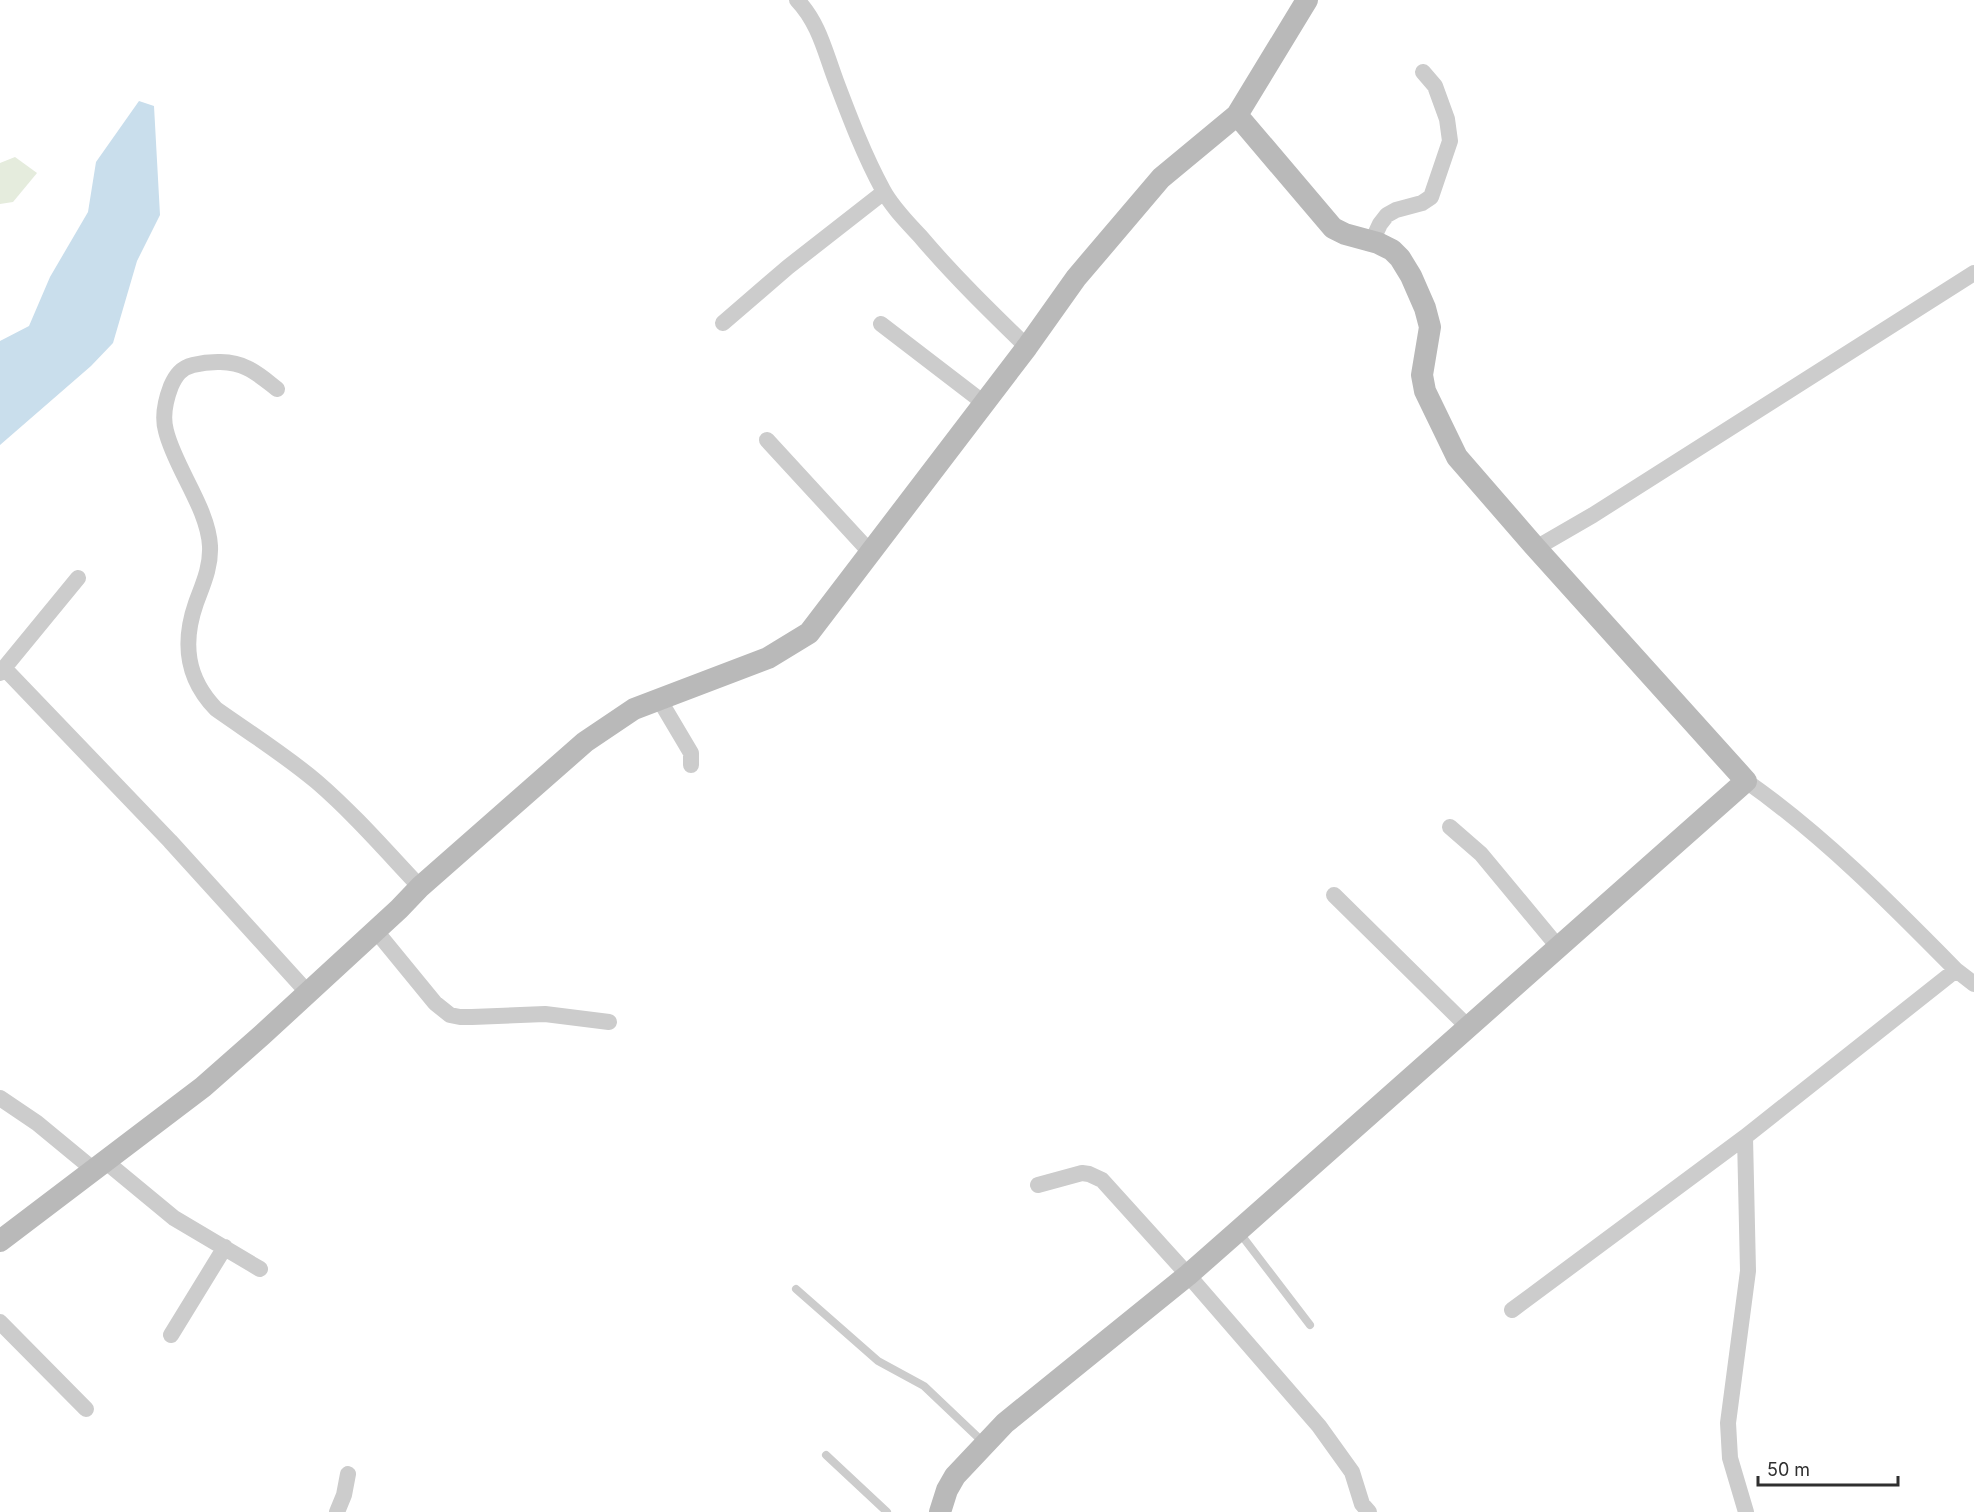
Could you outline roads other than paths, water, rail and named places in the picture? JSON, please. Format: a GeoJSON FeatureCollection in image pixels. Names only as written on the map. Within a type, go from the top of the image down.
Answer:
{"type":"FeatureCollection","features":[{"type":"Feature","properties":{"kind":"street"},"geometry":{"type":"LineString","coordinates":[[797,0],[810,14],[819,32],[826,57],[856,135],[884,192],[931,249],[988,310],[1027,347]]}},
{"type":"Feature","properties":{"kind":"street"},"geometry":{"type":"LineString","coordinates":[[0,1242],[203,1086],[376,931],[420,887],[585,742],[634,709],[768,658],[809,633],[1027,347],[1076,278],[1161,178],[1237,115],[1307,0]]}},
{"type":"Feature","properties":{"kind":"street"},"geometry":{"type":"LineString","coordinates":[[1382,246],[1380,224],[1387,215],[1396,210],[1422,203],[1431,197],[1450,141],[1447,119],[1435,86],[1423,72]]}},
{"type":"Feature","properties":{"kind":"street"},"geometry":{"type":"LineString","coordinates":[[1237,115],[1333,228],[1382,246],[1400,258],[1406,267],[1431,327],[1422,375],[1425,391],[1457,457],[1746,781],[1773,800],[1836,854],[1956,970],[1974,984]]}},
{"type":"Feature","properties":{"kind":"street"},"geometry":{"type":"LineString","coordinates":[[723,323],[788,267],[884,192]]}},
{"type":"Feature","properties":{"kind":"street"},"geometry":{"type":"LineString","coordinates":[[1536,548],[1613,502],[1974,273]]}},
{"type":"Feature","properties":{"kind":"street"},"geometry":{"type":"LineString","coordinates":[[881,324],[984,403]]}},
{"type":"Feature","properties":{"kind":"street"},"geometry":{"type":"LineString","coordinates":[[277,389],[247,368],[230,363],[194,365],[182,369],[175,377],[166,404],[165,430],[207,525],[210,548],[206,579],[191,621],[188,646],[194,680],[216,709],[298,766],[344,806],[420,887]]}},
{"type":"Feature","properties":{"kind":"street"},"geometry":{"type":"LineString","coordinates":[[767,440],[870,552]]}},
{"type":"Feature","properties":{"kind":"street"},"geometry":{"type":"LineString","coordinates":[[78,578],[2,671],[170,841],[308,993]]}},
{"type":"Feature","properties":{"kind":"street"},"geometry":{"type":"LineString","coordinates":[[659,699],[691,753],[691,765]]}},
{"type":"Feature","properties":{"kind":"street"},"geometry":{"type":"LineString","coordinates":[[940,1512],[947,1490],[955,1476],[1005,1423],[1238,1232],[1746,781]]}},
{"type":"Feature","properties":{"kind":"street"},"geometry":{"type":"LineString","coordinates":[[1450,827],[1488,862],[1559,948]]}},
{"type":"Feature","properties":{"kind":"street"},"geometry":{"type":"LineString","coordinates":[[1334,895],[1468,1027]]}},
{"type":"Feature","properties":{"kind":"street"},"geometry":{"type":"LineString","coordinates":[[376,931],[435,1004],[450,1014],[460,1017],[545,1014],[609,1022]]}},
{"type":"Feature","properties":{"kind":"street"},"geometry":{"type":"LineString","coordinates":[[1512,1310],[1745,1137],[1956,970]]}},
{"type":"Feature","properties":{"kind":"street"},"geometry":{"type":"LineString","coordinates":[[0,1098],[174,1218],[260,1269]]}},
{"type":"Feature","properties":{"kind":"street"},"geometry":{"type":"LineString","coordinates":[[1745,1137],[1748,1271],[1728,1423],[1730,1458],[1746,1512]]}},
{"type":"Feature","properties":{"kind":"street"},"geometry":{"type":"LineString","coordinates":[[1038,1185],[1076,1174],[1089,1174],[1102,1180],[1290,1392],[1338,1451],[1352,1472],[1364,1509]]}},
{"type":"Feature","properties":{"kind":"street"},"geometry":{"type":"LineString","coordinates":[[171,1335],[225,1247]]}},
{"type":"Feature","properties":{"kind":"street"},"geometry":{"type":"LineString","coordinates":[[0,1322],[86,1409]]}},
{"type":"Feature","properties":{"kind":"street"},"geometry":{"type":"LineString","coordinates":[[337,1512],[344,1495],[348,1474]]}},
{"type":"Feature","properties":{"kind":"lane"},"geometry":{"type":"LineString","coordinates":[[1238,1232],[1310,1325]]}},
{"type":"Feature","properties":{"kind":"lane"},"geometry":{"type":"LineString","coordinates":[[796,1289],[878,1361],[924,1386],[984,1444]]}},
{"type":"Feature","properties":{"kind":"lane"},"geometry":{"type":"LineString","coordinates":[[826,1455],[887,1512]]}},
{"type":"Feature","properties":{"kind":"water"},"geometry":{"type":"Polygon","coordinates":[[[139,101],[154,106],[160,215],[137,261],[113,343],[91,366],[0,445],[0,341],[29,326],[50,277],[88,212],[96,162],[139,101]]]}}]}
